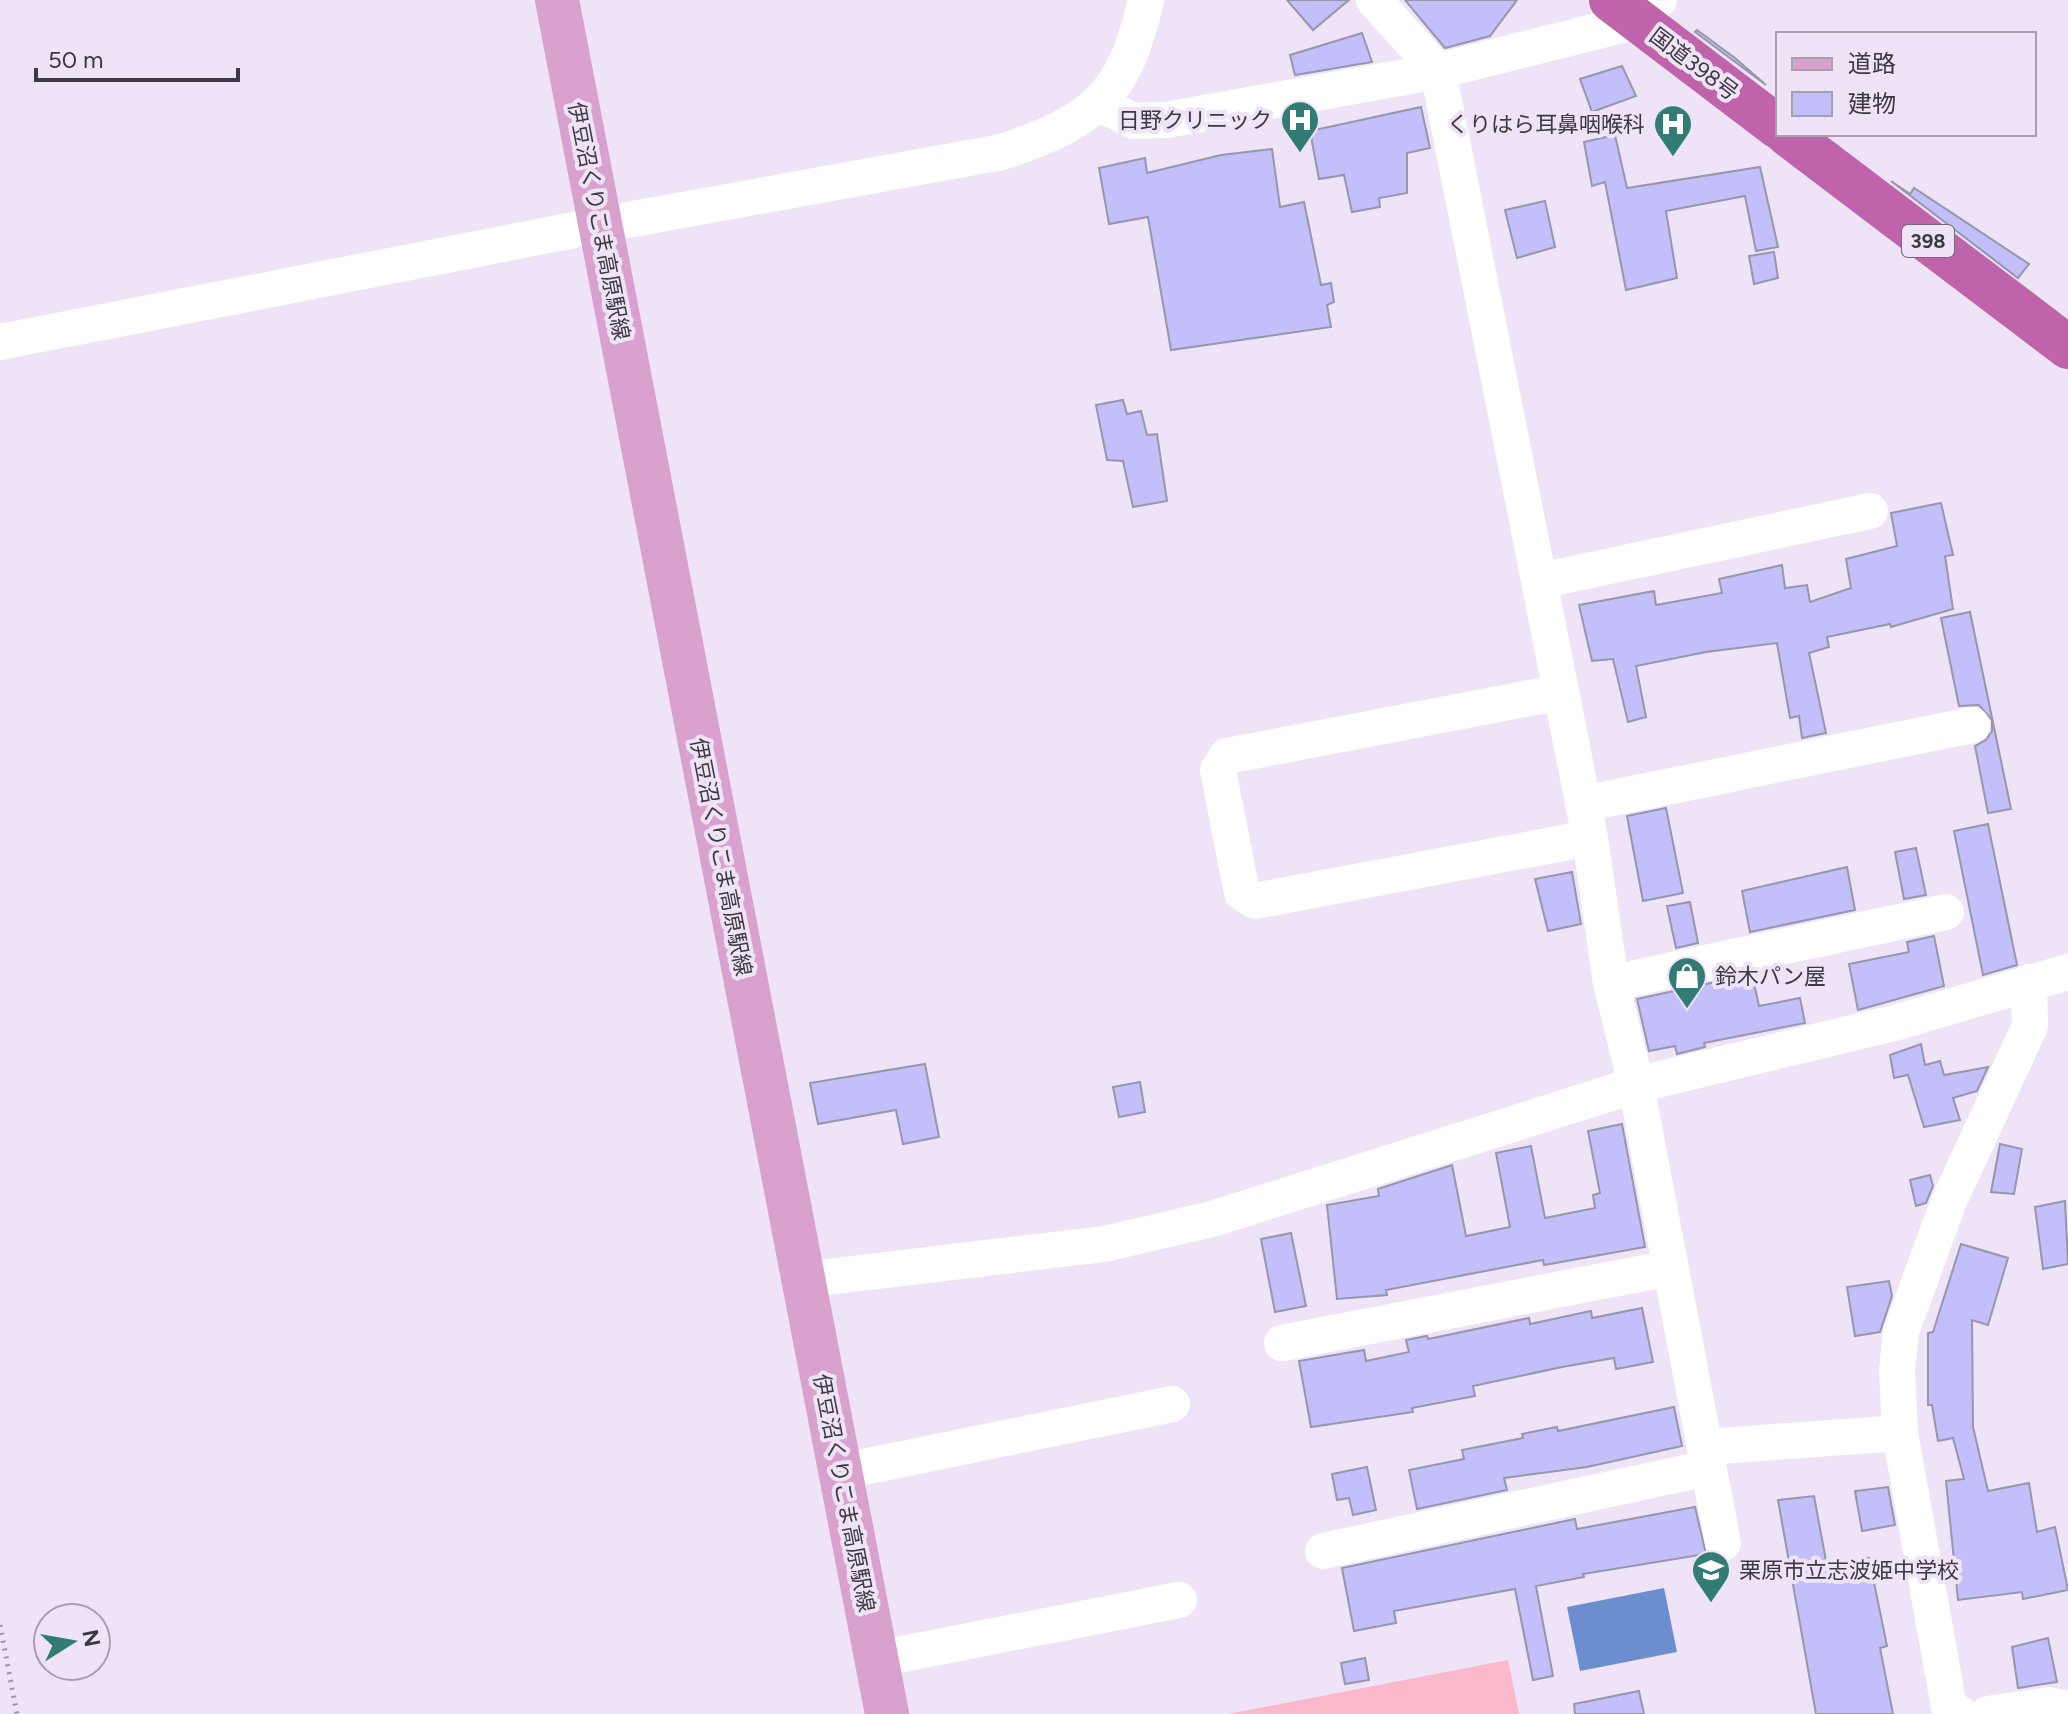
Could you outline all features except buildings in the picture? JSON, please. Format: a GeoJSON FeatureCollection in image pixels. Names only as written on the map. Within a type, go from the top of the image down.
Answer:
{"type":"FeatureCollection","features":[{"type":"Feature","properties":{"kind":"highway","name":"国道398号"},"geometry":{"type":"LineString","coordinates":[[1636,7],[1776,125]]}},
{"type":"Feature","properties":{"kind":"highway","name":"398"},"geometry":{"type":"LineString","coordinates":[[1790,136],[2068,347]]}},
{"type":"Feature","properties":{"kind":"main road","name":"伊豆沼くりこま高原駅線"},"geometry":{"type":"LineString","coordinates":[[557,0],[887,1714]]}},
{"type":"Feature","properties":{"kind":"street"},"geometry":{"type":"LineString","coordinates":[[0,342],[600,225],[1002,152],[1052,135],[1100,104],[1116,86],[1146,0]]}},
{"type":"Feature","properties":{"kind":"street"},"geometry":{"type":"LineString","coordinates":[[1374,0],[1438,71],[1586,821],[1611,983],[1636,1085],[1723,1543]]}},
{"type":"Feature","properties":{"kind":"street"},"geometry":{"type":"LineString","coordinates":[[1100,104],[1134,121],[1166,120],[1438,71],[1636,7]]}},
{"type":"Feature","properties":{"kind":"street"},"geometry":{"type":"LineString","coordinates":[[1539,581],[1870,511]]}},
{"type":"Feature","properties":{"kind":"street"},"geometry":{"type":"LineString","coordinates":[[1561,692],[1227,756],[1218,770],[1242,893],[1255,901],[1972,725]]}},
{"type":"Feature","properties":{"kind":"street"},"geometry":{"type":"LineString","coordinates":[[1611,983],[1946,912]]}},
{"type":"Feature","properties":{"kind":"street"},"geometry":{"type":"LineString","coordinates":[[802,1280],[1104,1244],[1150,1233],[1227,1214],[1636,1085],[1898,1022],[2068,972]]}},
{"type":"Feature","properties":{"kind":"street"},"geometry":{"type":"LineString","coordinates":[[1960,1714],[1949,1707],[1900,1433],[1897,1370],[1901,1332],[1949,1201],[2030,1026],[2029,982]]}},
{"type":"Feature","properties":{"kind":"street"},"geometry":{"type":"LineString","coordinates":[[1282,1343],[1670,1268]]}},
{"type":"Feature","properties":{"kind":"street"},"geometry":{"type":"LineString","coordinates":[[839,1472],[1172,1404]]}},
{"type":"Feature","properties":{"kind":"street"},"geometry":{"type":"LineString","coordinates":[[1323,1551],[1706,1458],[1900,1433]]}},
{"type":"Feature","properties":{"kind":"street"},"geometry":{"type":"LineString","coordinates":[[877,1659],[1179,1600]]}},
{"type":"Feature","properties":{"kind":"street"},"geometry":{"type":"LineString","coordinates":[[1988,1714],[2049,1705],[2068,1709]]}},
{"type":"Feature","properties":{"kind":"path"},"geometry":{"type":"LineString","coordinates":[[0,1625],[17,1714]]}},
{"type":"Feature","properties":{"kind":"shaded area"},"geometry":{"type":"Polygon","coordinates":[[[1508,1660],[1519,1714],[1228,1714],[1508,1660]]]}},
{"type":"Feature","properties":{"kind":"water"},"geometry":{"type":"Polygon","coordinates":[[[1664,1588],[1677,1652],[1580,1671],[1567,1607],[1664,1588]]]}},
{"type":"Feature","properties":{"kind":"place","name":"日野クリニック"},"geometry":{"type":"Point","coordinates":[1300,154]}},
{"type":"Feature","properties":{"kind":"place","name":"くりはら耳鼻咽喉科"},"geometry":{"type":"Point","coordinates":[1673,158]}},
{"type":"Feature","properties":{"kind":"place","name":"鈴木パン屋"},"geometry":{"type":"Point","coordinates":[1687,1010]}},
{"type":"Feature","properties":{"kind":"place","name":"栗原市立志波姫中学校"},"geometry":{"type":"Point","coordinates":[1711,1604]}}]}
